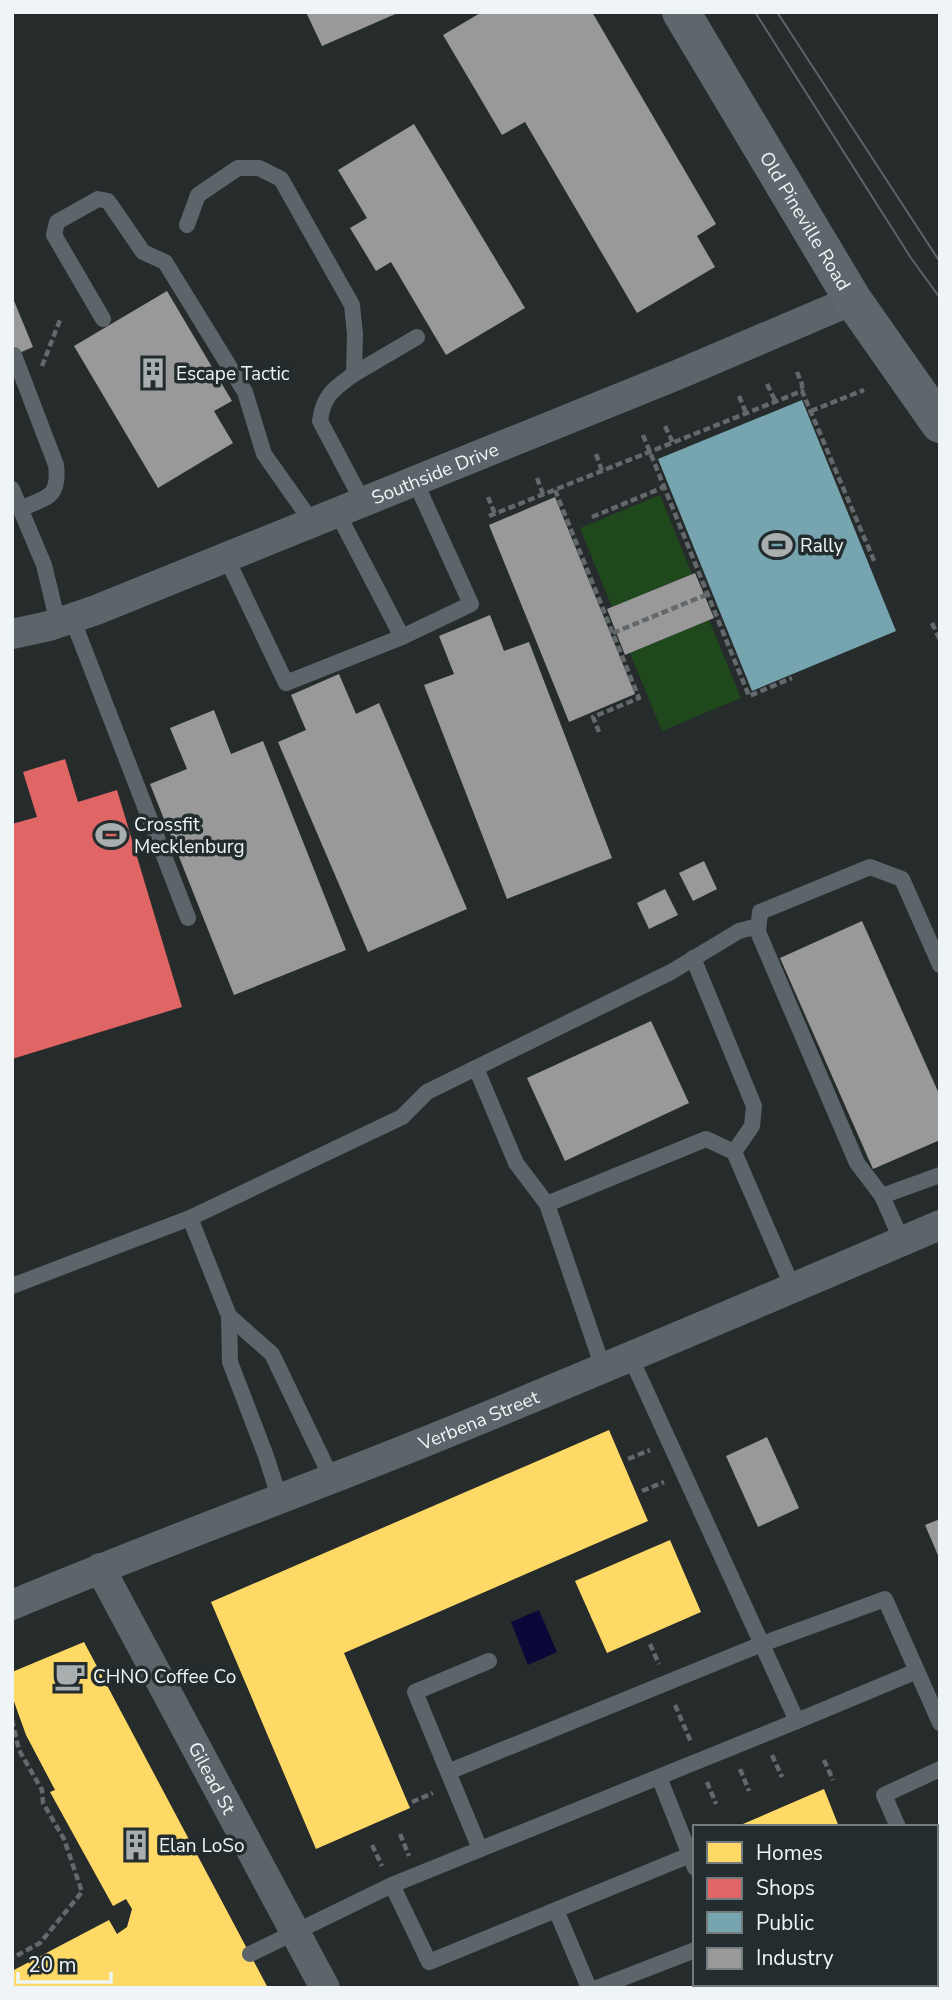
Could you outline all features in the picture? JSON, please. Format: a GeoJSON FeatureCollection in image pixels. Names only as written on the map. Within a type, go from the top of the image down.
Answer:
{"type":"FeatureCollection","features":[{"type":"Feature","properties":{"kind":"street","name":"Old Pineville Road"},"geometry":{"type":"LineString","coordinates":[[681,12],[853,300],[940,424]]}},
{"type":"Feature","properties":{"kind":"street","name":"Southside Drive"},"geometry":{"type":"LineString","coordinates":[[12,634],[96,610],[677,375],[853,300]]}},
{"type":"Feature","properties":{"kind":"street","name":"Verbena Street"},"geometry":{"type":"LineString","coordinates":[[12,1605],[100,1568],[332,1479],[940,1225]]}},
{"type":"Feature","properties":{"kind":"street","name":"Gilead St"},"geometry":{"type":"LineString","coordinates":[[100,1568],[325,1988]]}},
{"type":"Feature","properties":{"kind":"lane"},"geometry":{"type":"LineString","coordinates":[[187,225],[198,195],[239,168],[259,168],[281,179],[352,305],[355,334],[354,374]]}},
{"type":"Feature","properties":{"kind":"lane"},"geometry":{"type":"LineString","coordinates":[[103,319],[54,235],[57,222],[98,199],[108,201],[143,252],[165,262],[245,393],[264,454],[338,512]]}},
{"type":"Feature","properties":{"kind":"lane"},"geometry":{"type":"LineString","coordinates":[[402,637],[338,512],[320,421],[321,408],[331,391],[354,374],[417,337]]}},
{"type":"Feature","properties":{"kind":"lane"},"geometry":{"type":"LineString","coordinates":[[14,355],[55,465],[58,482],[51,495],[20,509]]}},
{"type":"Feature","properties":{"kind":"lane"},"geometry":{"type":"LineString","coordinates":[[226,557],[286,683],[402,637],[471,604],[415,481]]}},
{"type":"Feature","properties":{"kind":"lane"},"geometry":{"type":"LineString","coordinates":[[12,489],[188,918]]}},
{"type":"Feature","properties":{"kind":"lane"},"geometry":{"type":"LineString","coordinates":[[902,1241],[882,1196],[857,1163],[758,932],[760,912],[870,867],[902,879],[940,965]]}},
{"type":"Feature","properties":{"kind":"lane"},"geometry":{"type":"LineString","coordinates":[[12,1286],[190,1218],[402,1117],[427,1092],[659,978],[739,931],[758,926]]}},
{"type":"Feature","properties":{"kind":"lane"},"geometry":{"type":"LineString","coordinates":[[693,958],[754,1106],[752,1126],[734,1152]]}},
{"type":"Feature","properties":{"kind":"lane"},"geometry":{"type":"LineString","coordinates":[[476,1068],[516,1163],[547,1203],[603,1368]]}},
{"type":"Feature","properties":{"kind":"lane"},"geometry":{"type":"LineString","coordinates":[[547,1203],[706,1139],[734,1152],[793,1288]]}},
{"type":"Feature","properties":{"kind":"lane"},"geometry":{"type":"LineString","coordinates":[[882,1196],[940,1175]]}},
{"type":"Feature","properties":{"kind":"lane"},"geometry":{"type":"LineString","coordinates":[[190,1218],[229,1316],[230,1362],[266,1456],[279,1500]]}},
{"type":"Feature","properties":{"kind":"lane"},"geometry":{"type":"LineString","coordinates":[[229,1316],[272,1354],[332,1479]]}},
{"type":"Feature","properties":{"kind":"lane"},"geometry":{"type":"LineString","coordinates":[[630,1356],[797,1721]]}},
{"type":"Feature","properties":{"kind":"lane"},"geometry":{"type":"LineString","coordinates":[[448,1772],[762,1644],[885,1598],[940,1723]]}},
{"type":"Feature","properties":{"kind":"lane"},"geometry":{"type":"LineString","coordinates":[[481,1849],[415,1692],[489,1661]]}},
{"type":"Feature","properties":{"kind":"lane"},"geometry":{"type":"LineString","coordinates":[[250,1954],[392,1885],[917,1671]]}},
{"type":"Feature","properties":{"kind":"lane"},"geometry":{"type":"LineString","coordinates":[[897,1825],[884,1795],[940,1769]]}},
{"type":"Feature","properties":{"kind":"lane"},"geometry":{"type":"LineString","coordinates":[[392,1885],[429,1962],[556,1910],[692,1861],[659,1777]]}},
{"type":"Feature","properties":{"kind":"lane"},"geometry":{"type":"LineString","coordinates":[[556,1910],[589,1988]]}},
{"type":"Feature","properties":{"kind":"lane"},"geometry":{"type":"LineString","coordinates":[[597,1988],[693,1951]]}},
{"type":"Feature","properties":{"kind":"path"},"geometry":{"type":"LineString","coordinates":[[29,396],[60,320]]}},
{"type":"Feature","properties":{"kind":"path"},"geometry":{"type":"LineString","coordinates":[[797,372],[802,391],[875,563]]}},
{"type":"Feature","properties":{"kind":"path"},"geometry":{"type":"LineString","coordinates":[[767,384],[776,402]]}},
{"type":"Feature","properties":{"kind":"path"},"geometry":{"type":"LineString","coordinates":[[811,411],[864,390]]}},
{"type":"Feature","properties":{"kind":"path"},"geometry":{"type":"LineString","coordinates":[[489,516],[802,391]]}},
{"type":"Feature","properties":{"kind":"path"},"geometry":{"type":"LineString","coordinates":[[739,396],[746,414]]}},
{"type":"Feature","properties":{"kind":"path"},"geometry":{"type":"LineString","coordinates":[[665,426],[673,443]]}},
{"type":"Feature","properties":{"kind":"path"},"geometry":{"type":"LineString","coordinates":[[643,435],[749,696],[792,678]]}},
{"type":"Feature","properties":{"kind":"path"},"geometry":{"type":"LineString","coordinates":[[596,454],[602,471]]}},
{"type":"Feature","properties":{"kind":"path"},"geometry":{"type":"LineString","coordinates":[[537,478],[543,495]]}},
{"type":"Feature","properties":{"kind":"path"},"geometry":{"type":"LineString","coordinates":[[592,517],[664,487]]}},
{"type":"Feature","properties":{"kind":"path"},"geometry":{"type":"LineString","coordinates":[[555,489],[639,698],[593,717],[599,732]]}},
{"type":"Feature","properties":{"kind":"path"},"geometry":{"type":"LineString","coordinates":[[488,498],[495,514]]}},
{"type":"Feature","properties":{"kind":"path"},"geometry":{"type":"LineString","coordinates":[[613,632],[708,594]]}},
{"type":"Feature","properties":{"kind":"path"},"geometry":{"type":"LineString","coordinates":[[932,623],[940,640]]}},
{"type":"Feature","properties":{"kind":"path"},"geometry":{"type":"LineString","coordinates":[[650,1644],[716,1804]]}},
{"type":"Feature","properties":{"kind":"path"},"geometry":{"type":"LineString","coordinates":[[12,1720],[19,1750],[42,1790],[43,1803],[64,1839],[82,1892],[40,1943],[12,1958]]}},
{"type":"Feature","properties":{"kind":"path"},"geometry":{"type":"LineString","coordinates":[[824,1760],[833,1780]]}},
{"type":"Feature","properties":{"kind":"green space"},"geometry":{"type":"Polygon","coordinates":[[[660,495],[692,574],[612,607],[580,528],[660,495]]]}},
{"type":"Feature","properties":{"kind":"green space"},"geometry":{"type":"Polygon","coordinates":[[[709,620],[741,698],[662,731],[630,653],[709,620]]]}},
{"type":"Feature","properties":{"kind":"shaded area"},"geometry":{"type":"Polygon","coordinates":[[[539,1610],[557,1652],[528,1665],[511,1622],[539,1610]]]}},
{"type":"Feature","properties":{"kind":"building: Homes"},"geometry":{"type":"Polygon","coordinates":[[[609,1430],[648,1521],[344,1653],[410,1808],[316,1849],[211,1602],[609,1430]]]}},
{"type":"Feature","properties":{"kind":"building: Homes"},"geometry":{"type":"Polygon","coordinates":[[[670,1540],[701,1612],[607,1653],[575,1581],[670,1540]]]}},
{"type":"Feature","properties":{"kind":"building: Homes","name":"Elan LoSo"},"geometry":{"type":"Polygon","coordinates":[[[84,1642],[268,1988],[12,1988],[12,1971],[109,1920],[117,1934],[127,1927],[132,1909],[126,1899],[113,1906],[50,1792],[55,1790],[26,1735],[12,1696],[12,1672],[84,1642]]]}},
{"type":"Feature","properties":{"kind":"building: Homes"},"geometry":{"type":"Polygon","coordinates":[[[824,1789],[838,1825],[741,1825],[824,1789]]]}},
{"type":"Feature","properties":{"kind":"building: Homes"},"geometry":{"type":"Polygon","coordinates":[[[906,1986],[907,1988],[734,1988],[906,1986]]]}},
{"type":"Feature","properties":{"kind":"building: Shops"},"geometry":{"type":"Polygon","coordinates":[[[65,759],[78,802],[117,790],[182,1007],[12,1059],[12,824],[37,817],[23,772],[65,759]]]}},
{"type":"Feature","properties":{"kind":"building: Public","name":"Rally"},"geometry":{"type":"Polygon","coordinates":[[[802,400],[896,631],[752,691],[658,459],[802,400]]]}},
{"type":"Feature","properties":{"kind":"building: Industry"},"geometry":{"type":"Polygon","coordinates":[[[306,12],[400,12],[322,46],[306,12]]]}},
{"type":"Feature","properties":{"kind":"building: Industry"},"geometry":{"type":"Polygon","coordinates":[[[482,12],[592,12],[716,224],[697,236],[715,267],[637,313],[525,122],[502,135],[443,35],[482,12]]]}},
{"type":"Feature","properties":{"kind":"building: Industry"},"geometry":{"type":"Polygon","coordinates":[[[414,124],[525,308],[446,355],[391,262],[376,271],[350,228],[367,218],[338,170],[414,124]]]}},
{"type":"Feature","properties":{"kind":"building: Industry","name":"Escape Tactic"},"geometry":{"type":"Polygon","coordinates":[[[167,291],[232,401],[214,411],[233,443],[158,488],[74,346],[167,291]]]}},
{"type":"Feature","properties":{"kind":"building: Industry"},"geometry":{"type":"Polygon","coordinates":[[[12,296],[33,347],[12,356],[12,296]]]}},
{"type":"Feature","properties":{"kind":"building: Industry"},"geometry":{"type":"Polygon","coordinates":[[[555,497],[635,694],[569,722],[489,525],[555,497]]]}},
{"type":"Feature","properties":{"kind":"building: Industry"},"geometry":{"type":"Polygon","coordinates":[[[695,573],[714,618],[625,655],[607,609],[695,573]]]}},
{"type":"Feature","properties":{"kind":"building: Industry"},"geometry":{"type":"Polygon","coordinates":[[[490,615],[504,651],[529,642],[612,858],[507,899],[424,685],[454,674],[439,636],[490,615]]]}},
{"type":"Feature","properties":{"kind":"building: Industry"},"geometry":{"type":"Polygon","coordinates":[[[339,674],[356,714],[379,703],[467,909],[368,952],[278,742],[306,730],[291,695],[339,674]]]}},
{"type":"Feature","properties":{"kind":"building: Industry"},"geometry":{"type":"Polygon","coordinates":[[[214,710],[231,754],[263,741],[346,950],[234,995],[150,784],[187,769],[170,728],[214,710]]]}},
{"type":"Feature","properties":{"kind":"building: Industry"},"geometry":{"type":"Polygon","coordinates":[[[704,861],[717,889],[693,901],[679,873],[704,861]]]}},
{"type":"Feature","properties":{"kind":"building: Industry"},"geometry":{"type":"Polygon","coordinates":[[[665,889],[678,915],[649,929],[637,903],[665,889]]]}},
{"type":"Feature","properties":{"kind":"building: Industry"},"geometry":{"type":"Polygon","coordinates":[[[862,921],[940,1096],[940,1140],[873,1169],[780,958],[862,921]]]}},
{"type":"Feature","properties":{"kind":"building: Industry"},"geometry":{"type":"Polygon","coordinates":[[[651,1021],[689,1103],[565,1161],[527,1078],[651,1021]]]}},
{"type":"Feature","properties":{"kind":"building: Industry"},"geometry":{"type":"Polygon","coordinates":[[[767,1437],[799,1508],[758,1527],[726,1456],[767,1437]]]}},
{"type":"Feature","properties":{"kind":"building: Industry"},"geometry":{"type":"Polygon","coordinates":[[[940,1519],[940,1560],[925,1525],[940,1519]]]}},
{"type":"Feature","properties":{"kind":"tram line"},"geometry":{"type":"LineString","coordinates":[[755,12],[911,258],[940,298]]}},
{"type":"Feature","properties":{"kind":"tram line"},"geometry":{"type":"LineString","coordinates":[[777,12],[940,262]]}},
{"type":"Feature","properties":{"kind":"place","name":"Escape Tactic"},"geometry":{"type":"Point","coordinates":[153,373]}},
{"type":"Feature","properties":{"kind":"place","name":"Rally"},"geometry":{"type":"Point","coordinates":[777,545]}},
{"type":"Feature","properties":{"kind":"place","name":"Crossfit Mecklenburg"},"geometry":{"type":"Point","coordinates":[111,835]}},
{"type":"Feature","properties":{"kind":"place","name":"CHNO Coffee Co"},"geometry":{"type":"Point","coordinates":[70,1676]}},
{"type":"Feature","properties":{"kind":"place","name":"Elan LoSo"},"geometry":{"type":"Point","coordinates":[136,1845]}}]}
